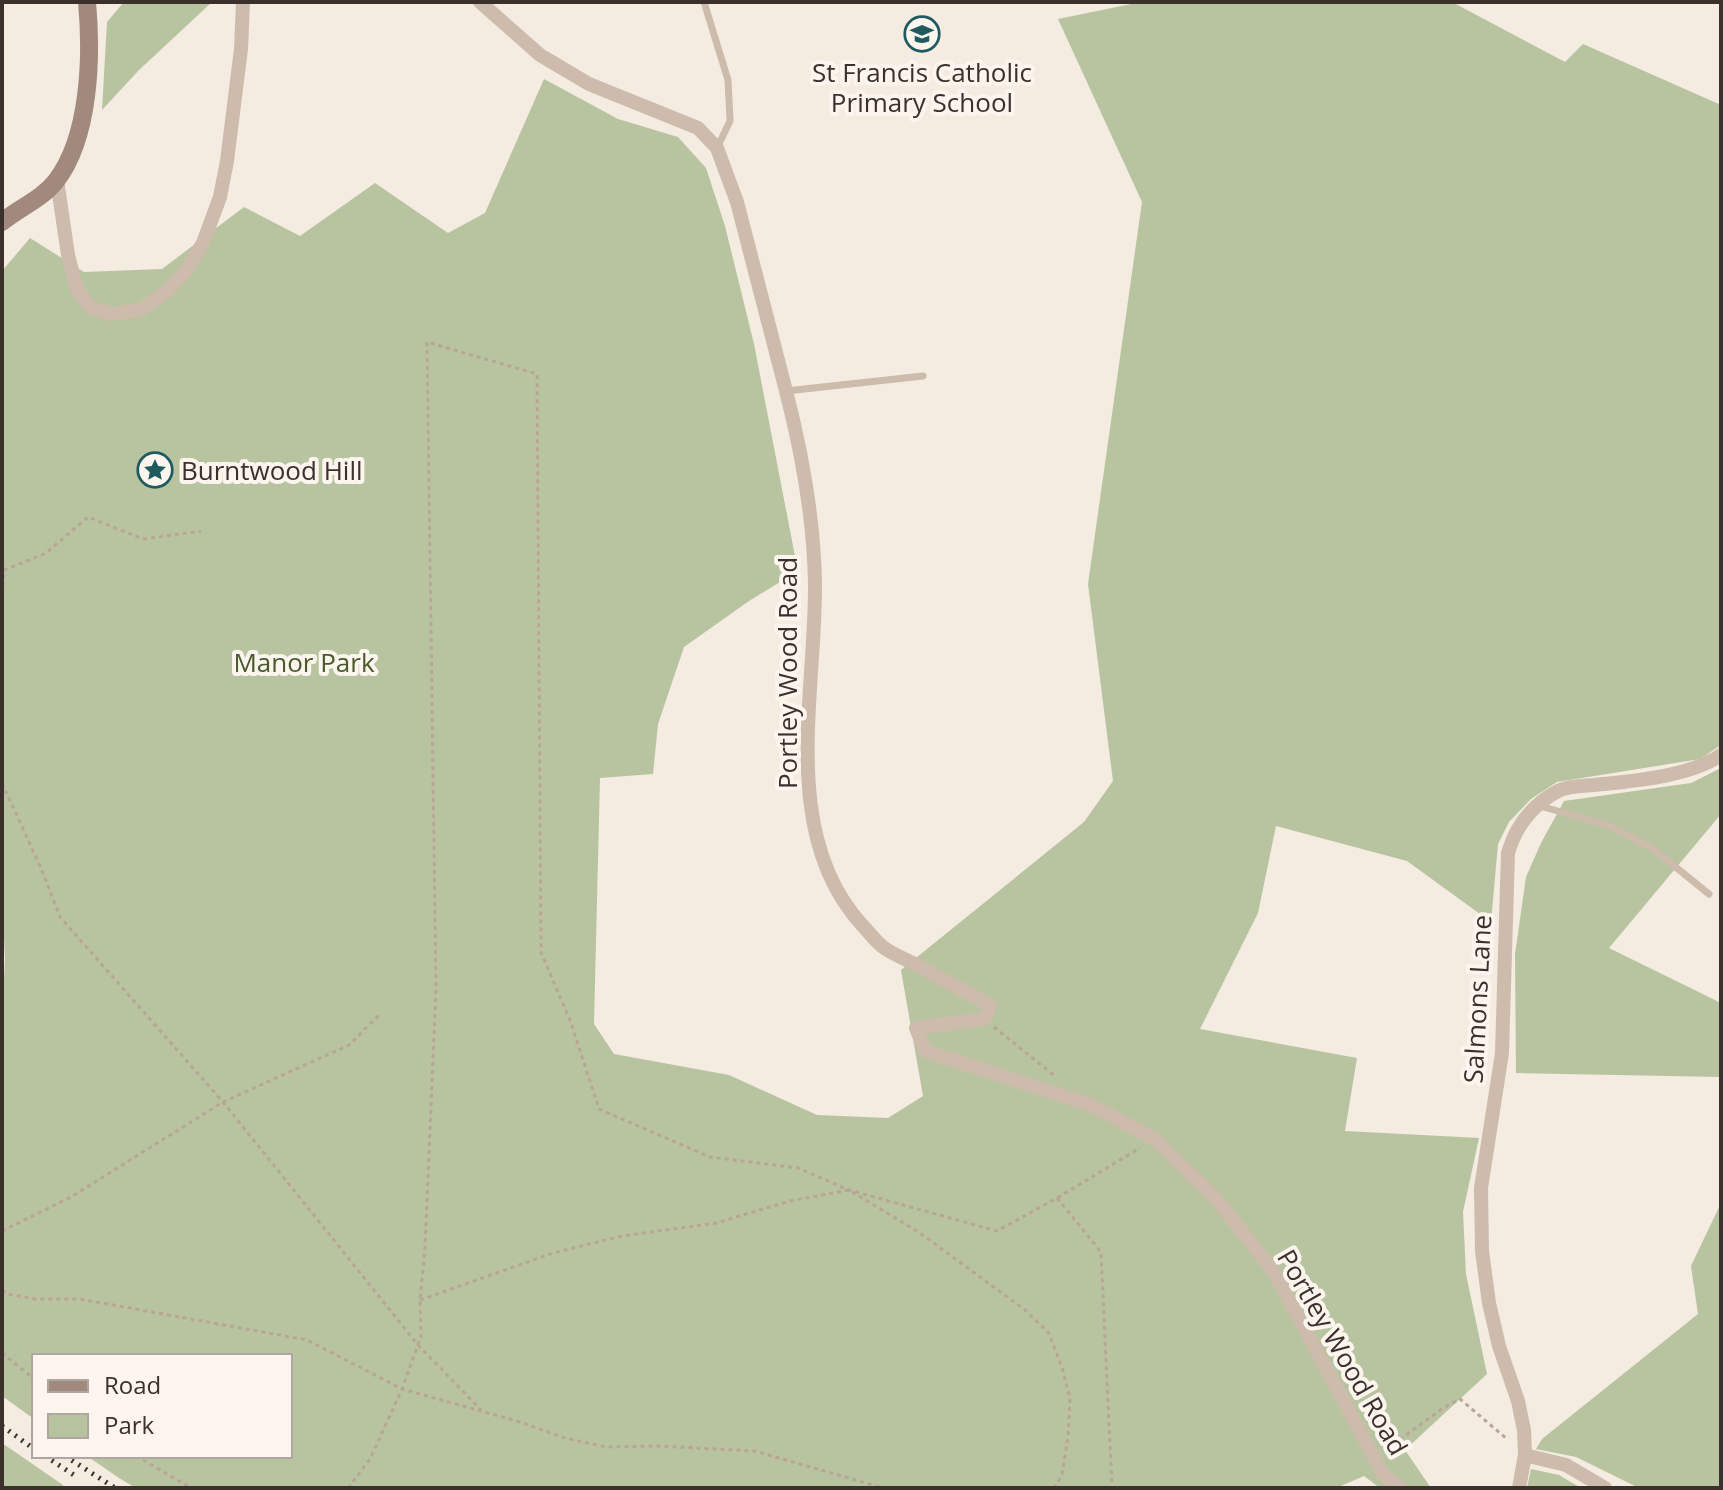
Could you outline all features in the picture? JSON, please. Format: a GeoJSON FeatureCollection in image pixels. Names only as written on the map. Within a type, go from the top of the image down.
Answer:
{"type":"FeatureCollection","features":[{"type":"Feature","properties":{"kind":"street"},"geometry":{"type":"LineString","coordinates":[[2,222],[45,193],[57,180],[72,151],[83,116],[88,73],[87,2]]}},
{"type":"Feature","properties":{"kind":"street"},"geometry":{"type":"LineString","coordinates":[[57,180],[68,255],[77,289],[91,308],[111,314],[140,310],[166,292],[186,271],[203,243],[220,197],[241,49],[243,2]]}},
{"type":"Feature","properties":{"kind":"street"},"geometry":{"type":"LineString","coordinates":[[480,2],[540,55],[589,84],[698,128],[717,148]]}},
{"type":"Feature","properties":{"kind":"street","name":"Portley Wood Road"},"geometry":{"type":"LineString","coordinates":[[717,148],[737,202],[786,391],[809,508],[815,583],[808,720],[810,800],[832,882],[849,910],[883,947],[990,1005],[985,1019],[916,1028],[925,1051],[1091,1105],[1155,1139],[1218,1201],[1274,1272],[1383,1474],[1400,1488]]}},
{"type":"Feature","properties":{"kind":"street","name":"Salmons Lane"},"geometry":{"type":"LineString","coordinates":[[1519,1488],[1525,1455],[1524,1430],[1518,1401],[1499,1346],[1482,1251],[1481,1188],[1502,1053],[1508,853],[1524,819],[1537,805],[1560,789],[1636,780],[1695,768],[1721,755]]}},
{"type":"Feature","properties":{"kind":"street"},"geometry":{"type":"LineString","coordinates":[[1525,1455],[1566,1465],[1605,1488]]}},
{"type":"Feature","properties":{"kind":"lane"},"geometry":{"type":"LineString","coordinates":[[704,2],[728,80],[730,121],[717,148]]}},
{"type":"Feature","properties":{"kind":"lane"},"geometry":{"type":"LineString","coordinates":[[786,391],[923,376]]}},
{"type":"Feature","properties":{"kind":"lane"},"geometry":{"type":"LineString","coordinates":[[1537,805],[1611,826],[1652,848],[1709,894]]}},
{"type":"Feature","properties":{"kind":"path"},"geometry":{"type":"LineString","coordinates":[[348,1488],[370,1459],[402,1389],[421,1336],[420,1301],[436,989],[427,342],[537,374],[541,952],[571,1023],[599,1109],[710,1157],[798,1168],[849,1190],[997,1231],[1155,1139]]}},
{"type":"Feature","properties":{"kind":"path"},"geometry":{"type":"LineString","coordinates":[[2,594],[4,570],[46,553],[88,517],[143,539],[201,531]]}},
{"type":"Feature","properties":{"kind":"path"},"geometry":{"type":"LineString","coordinates":[[2,783],[60,917],[223,1102],[418,1345],[484,1412]]}},
{"type":"Feature","properties":{"kind":"path"},"geometry":{"type":"LineString","coordinates":[[2,1231],[71,1197],[223,1102],[349,1045],[379,1015]]}},
{"type":"Feature","properties":{"kind":"path"},"geometry":{"type":"LineString","coordinates":[[985,1019],[1059,1079]]}},
{"type":"Feature","properties":{"kind":"path"},"geometry":{"type":"LineString","coordinates":[[420,1301],[553,1253],[622,1236],[716,1223],[790,1201],[849,1190],[920,1233],[1025,1310],[1048,1332],[1070,1399],[1062,1475],[1054,1488]]}},
{"type":"Feature","properties":{"kind":"path"},"geometry":{"type":"LineString","coordinates":[[1057,1198],[1101,1252],[1112,1488]]}},
{"type":"Feature","properties":{"kind":"path"},"geometry":{"type":"LineString","coordinates":[[2,1290],[35,1299],[80,1299],[307,1340],[402,1389],[565,1438],[606,1447],[755,1451],[883,1488]]}},
{"type":"Feature","properties":{"kind":"path"},"geometry":{"type":"LineString","coordinates":[[2,1353],[32,1377]]}},
{"type":"Feature","properties":{"kind":"path"},"geometry":{"type":"LineString","coordinates":[[1375,1458],[1460,1399],[1507,1439]]}},
{"type":"Feature","properties":{"kind":"path"},"geometry":{"type":"LineString","coordinates":[[139,1458],[191,1488]]}},
{"type":"Feature","properties":{"kind":"green space"},"geometry":{"type":"Polygon","coordinates":[[[124,2],[212,2],[138,71],[102,110],[107,22],[124,2]]]}},
{"type":"Feature","properties":{"kind":"green space","name":"Manor Park"},"geometry":{"type":"Polygon","coordinates":[[[1141,2],[1452,2],[1565,62],[1583,44],[1721,105],[1721,745],[1700,759],[1557,782],[1531,799],[1509,822],[1498,844],[1491,922],[1407,861],[1276,826],[1258,913],[1200,1029],[1357,1058],[1345,1131],[1479,1138],[1463,1212],[1466,1274],[1487,1374],[1405,1450],[1431,1488],[1380,1488],[1364,1476],[1336,1488],[136,1488],[90,1458],[292,1458],[292,1354],[32,1354],[32,1418],[2,1396],[2,1021],[5,959],[2,894],[2,271],[30,238],[84,272],[162,269],[244,207],[300,236],[375,183],[448,233],[485,213],[544,79],[618,119],[678,137],[706,168],[725,226],[754,344],[799,577],[780,582],[684,647],[658,724],[653,774],[600,778],[594,1024],[614,1054],[729,1075],[817,1115],[888,1118],[923,1096],[901,970],[1084,822],[1113,781],[1088,584],[1142,202],[1058,19],[1141,2]]]}},
{"type":"Feature","properties":{"kind":"green space"},"geometry":{"type":"Polygon","coordinates":[[[1721,768],[1721,814],[1609,948],[1721,1003],[1721,1077],[1516,1073],[1515,954],[1526,877],[1564,801],[1691,783],[1721,768]]]}},
{"type":"Feature","properties":{"kind":"green space"},"geometry":{"type":"Polygon","coordinates":[[[1721,1203],[1721,1488],[1639,1488],[1576,1457],[1536,1449],[1542,1439],[1698,1314],[1691,1266],[1721,1203]]]}},
{"type":"Feature","properties":{"kind":"green space"},"geometry":{"type":"Polygon","coordinates":[[[2,1443],[63,1485],[62,1488],[2,1488],[2,1443]]]}},
{"type":"Feature","properties":{"kind":"green space"},"geometry":{"type":"Polygon","coordinates":[[[1531,1469],[1559,1475],[1581,1488],[1527,1488],[1531,1469]]]}},
{"type":"Feature","properties":{"kind":"railway"},"geometry":{"type":"LineString","coordinates":[[2,1426],[32,1448]]}},
{"type":"Feature","properties":{"kind":"railway"},"geometry":{"type":"LineString","coordinates":[[48,1458],[74,1475]]}},
{"type":"Feature","properties":{"kind":"railway"},"geometry":{"type":"LineString","coordinates":[[68,1458],[115,1488]]}},
{"type":"Feature","properties":{"kind":"place","name":"St Francis Catholic Primary School"},"geometry":{"type":"Point","coordinates":[922,34]}},
{"type":"Feature","properties":{"kind":"place","name":"Burntwood Hill"},"geometry":{"type":"Point","coordinates":[155,470]}}]}
